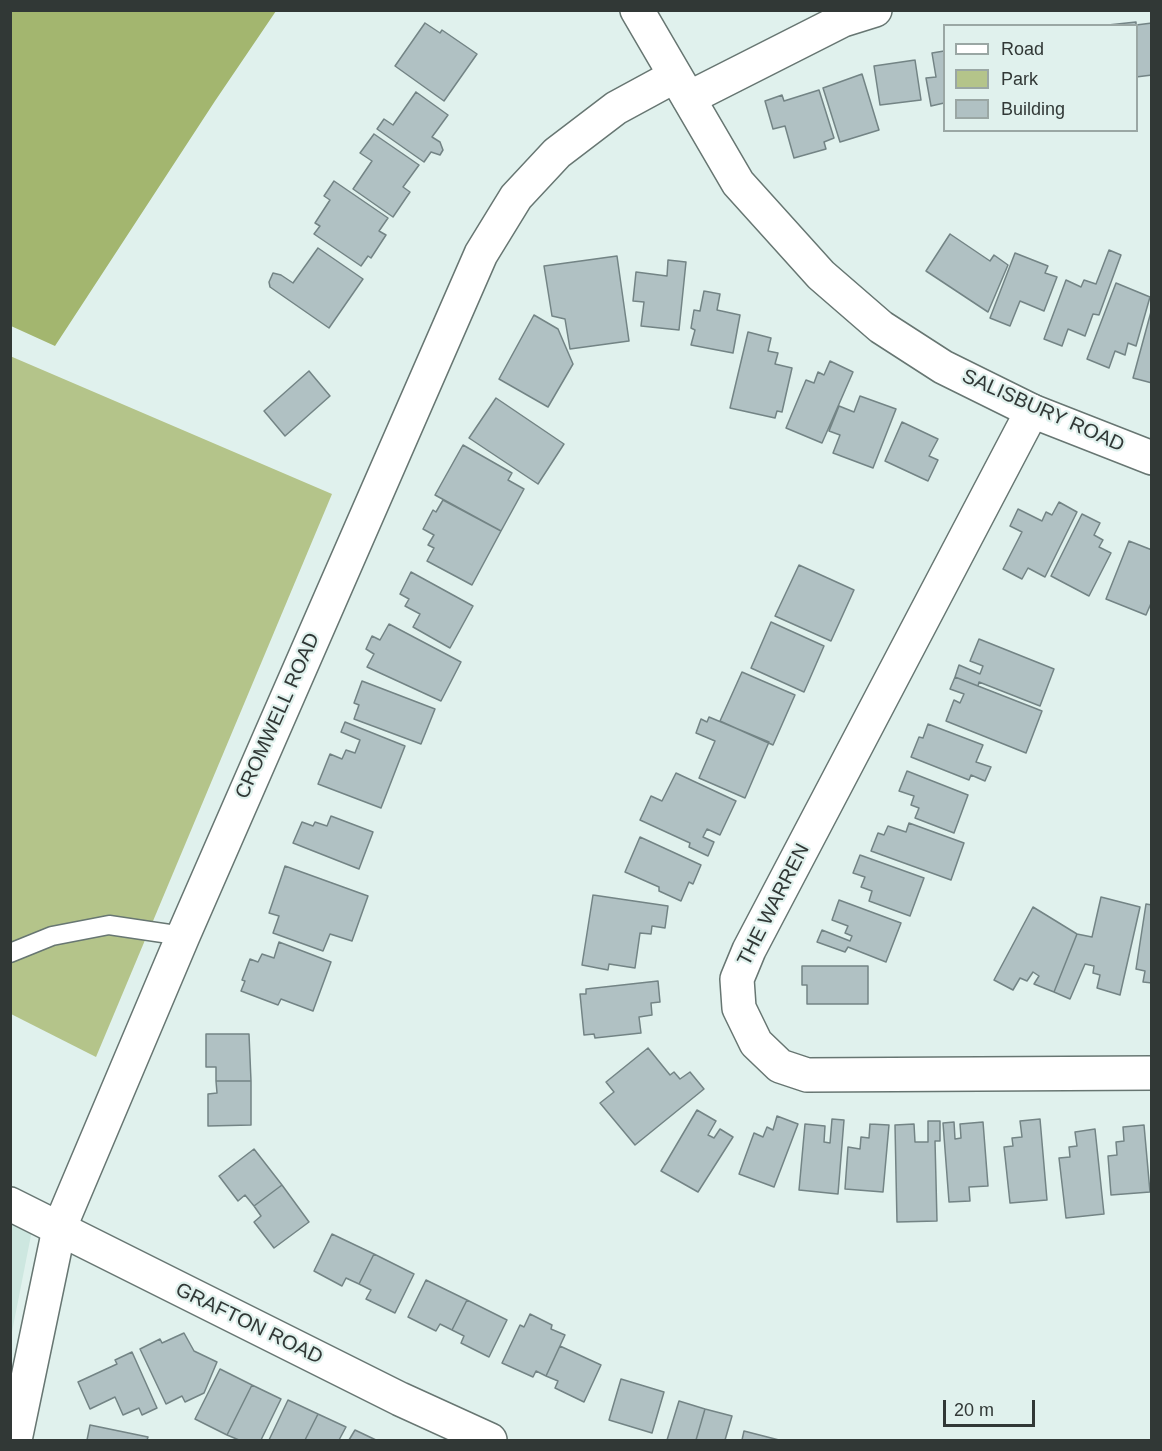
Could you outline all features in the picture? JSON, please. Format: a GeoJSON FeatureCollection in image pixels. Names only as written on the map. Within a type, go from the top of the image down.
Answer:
{"type":"FeatureCollection","features":[{"type":"Feature","properties":{"kind":"street","name":"SALISBURY ROAD"},"geometry":{"type":"LineString","coordinates":[[637,10],[738,183],[821,275],[881,327],[943,367],[1032,411],[1152,458]]}},
{"type":"Feature","properties":{"kind":"street","name":"CROMWELL ROAD"},"geometry":{"type":"LineString","coordinates":[[15,1440],[59,1229],[183,936],[481,254],[516,197],[557,153],[616,108],[682,87],[843,20],[875,10]]}},
{"type":"Feature","properties":{"kind":"street","name":"THE WARREN"},"geometry":{"type":"LineString","coordinates":[[1032,411],[749,950],[737,979],[739,1008],[756,1042],[780,1066],[807,1075],[1152,1072]]}},
{"type":"Feature","properties":{"kind":"street","name":"GRAFTON ROAD"},"geometry":{"type":"LineString","coordinates":[[10,1204],[400,1398],[490,1440]]}},
{"type":"Feature","properties":{"kind":"lane"},"geometry":{"type":"LineString","coordinates":[[10,953],[52,936],[110,925],[183,936]]}},
{"type":"Feature","properties":{"kind":"shaded area"},"geometry":{"type":"Polygon","coordinates":[[[11,1213],[33,1225],[11,1337],[11,1213]]]}},
{"type":"Feature","properties":{"kind":"green space"},"geometry":{"type":"Polygon","coordinates":[[[11,10],[276,11],[55,346],[11,326],[11,10]]]}},
{"type":"Feature","properties":{"kind":"green space"},"geometry":{"type":"Polygon","coordinates":[[[10,356],[332,494],[96,1057],[11,1014],[10,356]]]}},
{"type":"Feature","properties":{"kind":"building"},"geometry":{"type":"Polygon","coordinates":[[[425,23],[440,33],[442,30],[477,54],[444,101],[395,66],[425,23]]]}},
{"type":"Feature","properties":{"kind":"building"},"geometry":{"type":"Polygon","coordinates":[[[1152,23],[1152,75],[1138,77],[1138,25],[1152,23]]]}},
{"type":"Feature","properties":{"kind":"building"},"geometry":{"type":"Polygon","coordinates":[[[943,51],[943,103],[931,106],[926,78],[936,77],[932,53],[943,51]]]}},
{"type":"Feature","properties":{"kind":"building"},"geometry":{"type":"Polygon","coordinates":[[[915,60],[921,100],[880,105],[874,66],[915,60]]]}},
{"type":"Feature","properties":{"kind":"building"},"geometry":{"type":"Polygon","coordinates":[[[862,74],[879,130],[840,142],[823,88],[862,74]]]}},
{"type":"Feature","properties":{"kind":"building"},"geometry":{"type":"Polygon","coordinates":[[[819,90],[834,138],[824,142],[826,149],[794,158],[785,126],[773,129],[765,101],[782,95],[784,101],[819,90]]]}},
{"type":"Feature","properties":{"kind":"building"},"geometry":{"type":"Polygon","coordinates":[[[416,92],[448,115],[432,137],[440,142],[443,150],[440,155],[431,152],[424,162],[377,129],[384,119],[393,125],[416,92]]]}},
{"type":"Feature","properties":{"kind":"building"},"geometry":{"type":"Polygon","coordinates":[[[374,134],[419,165],[403,187],[410,192],[393,217],[353,189],[372,161],[360,153],[374,134]]]}},
{"type":"Feature","properties":{"kind":"building"},"geometry":{"type":"Polygon","coordinates":[[[334,181],[388,218],[379,231],[386,235],[371,258],[368,256],[361,266],[314,234],[320,226],[315,223],[330,200],[324,196],[334,181]]]}},
{"type":"Feature","properties":{"kind":"building"},"geometry":{"type":"Polygon","coordinates":[[[950,234],[990,261],[994,255],[1008,265],[988,312],[926,271],[950,234]]]}},
{"type":"Feature","properties":{"kind":"building"},"geometry":{"type":"Polygon","coordinates":[[[318,248],[363,279],[329,328],[270,287],[269,282],[273,273],[293,283],[318,248]]]}},
{"type":"Feature","properties":{"kind":"building"},"geometry":{"type":"Polygon","coordinates":[[[1109,250],[1121,255],[1099,315],[1093,314],[1085,336],[1068,329],[1062,346],[1044,339],[1066,280],[1081,287],[1084,280],[1096,284],[1109,250]]]}},
{"type":"Feature","properties":{"kind":"building"},"geometry":{"type":"Polygon","coordinates":[[[1015,253],[1048,266],[1045,273],[1057,277],[1044,311],[1020,301],[1010,326],[990,318],[1015,253]]]}},
{"type":"Feature","properties":{"kind":"building"},"geometry":{"type":"Polygon","coordinates":[[[617,256],[629,341],[570,349],[565,319],[552,316],[544,266],[617,256]]]}},
{"type":"Feature","properties":{"kind":"building"},"geometry":{"type":"Polygon","coordinates":[[[668,260],[686,262],[679,330],[641,326],[644,302],[633,301],[636,272],[667,276],[668,260]]]}},
{"type":"Feature","properties":{"kind":"building"},"geometry":{"type":"Polygon","coordinates":[[[1116,283],[1150,297],[1136,346],[1128,343],[1125,355],[1115,351],[1109,368],[1087,359],[1116,283]]]}},
{"type":"Feature","properties":{"kind":"building"},"geometry":{"type":"Polygon","coordinates":[[[704,291],[720,294],[717,310],[740,315],[733,353],[691,345],[695,330],[691,328],[694,310],[700,311],[704,291]]]}},
{"type":"Feature","properties":{"kind":"building"},"geometry":{"type":"Polygon","coordinates":[[[1152,308],[1152,383],[1133,378],[1152,308]]]}},
{"type":"Feature","properties":{"kind":"building"},"geometry":{"type":"Polygon","coordinates":[[[534,315],[558,329],[573,364],[548,407],[499,379],[534,315]]]}},
{"type":"Feature","properties":{"kind":"building"},"geometry":{"type":"Polygon","coordinates":[[[748,332],[771,338],[768,351],[778,353],[775,364],[792,368],[782,412],[777,411],[775,418],[730,408],[748,332]]]}},
{"type":"Feature","properties":{"kind":"building"},"geometry":{"type":"Polygon","coordinates":[[[830,361],[853,372],[822,443],[786,428],[806,380],[814,383],[818,372],[824,375],[830,361]]]}},
{"type":"Feature","properties":{"kind":"building"},"geometry":{"type":"Polygon","coordinates":[[[309,371],[330,396],[285,436],[264,411],[309,371]]]}},
{"type":"Feature","properties":{"kind":"building"},"geometry":{"type":"Polygon","coordinates":[[[860,396],[896,409],[873,468],[833,453],[840,435],[829,431],[839,406],[854,412],[860,396]]]}},
{"type":"Feature","properties":{"kind":"building"},"geometry":{"type":"Polygon","coordinates":[[[496,398],[564,444],[538,484],[469,438],[496,398]]]}},
{"type":"Feature","properties":{"kind":"building"},"geometry":{"type":"Polygon","coordinates":[[[902,422],[938,439],[929,456],[938,460],[928,481],[885,461],[902,422]]]}},
{"type":"Feature","properties":{"kind":"building"},"geometry":{"type":"Polygon","coordinates":[[[463,445],[512,473],[508,480],[524,489],[501,531],[435,495],[463,445]]]}},
{"type":"Feature","properties":{"kind":"building"},"geometry":{"type":"Polygon","coordinates":[[[443,500],[501,531],[472,585],[427,561],[434,548],[428,545],[434,535],[423,529],[433,510],[436,512],[443,500]]]}},
{"type":"Feature","properties":{"kind":"building"},"geometry":{"type":"Polygon","coordinates":[[[1059,502],[1077,512],[1045,577],[1028,568],[1022,579],[1003,569],[1022,532],[1010,526],[1018,509],[1042,521],[1046,512],[1052,515],[1059,502]]]}},
{"type":"Feature","properties":{"kind":"building"},"geometry":{"type":"Polygon","coordinates":[[[1082,514],[1100,523],[1094,535],[1103,540],[1099,547],[1111,553],[1089,596],[1051,576],[1082,514]]]}},
{"type":"Feature","properties":{"kind":"building"},"geometry":{"type":"Polygon","coordinates":[[[1129,541],[1152,550],[1152,601],[1146,615],[1106,599],[1129,541]]]}},
{"type":"Feature","properties":{"kind":"building"},"geometry":{"type":"Polygon","coordinates":[[[799,565],[854,590],[831,641],[775,616],[799,565]]]}},
{"type":"Feature","properties":{"kind":"building"},"geometry":{"type":"Polygon","coordinates":[[[411,572],[473,606],[450,648],[413,627],[420,614],[405,606],[409,599],[400,594],[411,572]]]}},
{"type":"Feature","properties":{"kind":"building"},"geometry":{"type":"Polygon","coordinates":[[[771,622],[824,646],[804,692],[751,668],[771,622]]]}},
{"type":"Feature","properties":{"kind":"building"},"geometry":{"type":"Polygon","coordinates":[[[389,624],[461,662],[441,701],[367,667],[374,654],[366,649],[372,636],[380,640],[389,624]]]}},
{"type":"Feature","properties":{"kind":"building"},"geometry":{"type":"Polygon","coordinates":[[[979,639],[1054,669],[1040,706],[979,682],[978,686],[955,677],[959,665],[980,674],[983,666],[970,661],[979,639]]]}},
{"type":"Feature","properties":{"kind":"building"},"geometry":{"type":"Polygon","coordinates":[[[742,672],[795,695],[773,745],[720,721],[742,672]]]}},
{"type":"Feature","properties":{"kind":"building"},"geometry":{"type":"Polygon","coordinates":[[[955,677],[1042,711],[1026,753],[946,721],[954,700],[960,703],[964,694],[950,689],[955,677]]]}},
{"type":"Feature","properties":{"kind":"building"},"geometry":{"type":"Polygon","coordinates":[[[362,681],[435,709],[421,744],[354,719],[359,705],[354,703],[362,681]]]}},
{"type":"Feature","properties":{"kind":"building"},"geometry":{"type":"Polygon","coordinates":[[[709,717],[769,742],[745,798],[699,778],[715,741],[696,733],[701,719],[707,722],[709,717]]]}},
{"type":"Feature","properties":{"kind":"building"},"geometry":{"type":"Polygon","coordinates":[[[345,722],[405,746],[381,808],[318,784],[330,754],[342,759],[346,750],[355,753],[360,740],[341,732],[345,722]]]}},
{"type":"Feature","properties":{"kind":"building"},"geometry":{"type":"Polygon","coordinates":[[[928,724],[983,745],[976,762],[991,767],[985,781],[971,775],[969,780],[911,757],[919,737],[923,738],[928,724]]]}},
{"type":"Feature","properties":{"kind":"building"},"geometry":{"type":"Polygon","coordinates":[[[907,771],[968,795],[954,833],[915,818],[919,808],[911,805],[914,796],[899,791],[907,771]]]}},
{"type":"Feature","properties":{"kind":"building"},"geometry":{"type":"Polygon","coordinates":[[[676,773],[736,801],[720,835],[707,829],[703,837],[714,842],[708,856],[689,847],[690,843],[640,820],[651,796],[662,801],[676,773]]]}},
{"type":"Feature","properties":{"kind":"building"},"geometry":{"type":"Polygon","coordinates":[[[331,816],[373,832],[359,869],[293,843],[302,822],[313,826],[315,822],[327,826],[331,816]]]}},
{"type":"Feature","properties":{"kind":"building"},"geometry":{"type":"Polygon","coordinates":[[[909,823],[964,843],[951,880],[871,851],[878,833],[884,835],[888,826],[906,832],[909,823]]]}},
{"type":"Feature","properties":{"kind":"building"},"geometry":{"type":"Polygon","coordinates":[[[640,837],[701,865],[693,884],[689,882],[681,901],[659,891],[659,887],[625,872],[640,837]]]}},
{"type":"Feature","properties":{"kind":"building"},"geometry":{"type":"Polygon","coordinates":[[[860,855],[924,878],[910,916],[869,901],[872,891],[861,887],[865,877],[853,873],[860,855]]]}},
{"type":"Feature","properties":{"kind":"building"},"geometry":{"type":"Polygon","coordinates":[[[285,866],[368,896],[352,941],[330,934],[323,951],[273,933],[279,916],[269,913],[285,866]]]}},
{"type":"Feature","properties":{"kind":"building"},"geometry":{"type":"Polygon","coordinates":[[[593,895],[668,906],[665,928],[652,926],[651,934],[640,933],[635,968],[609,964],[608,970],[582,965],[593,895]]]}},
{"type":"Feature","properties":{"kind":"building"},"geometry":{"type":"Polygon","coordinates":[[[1101,897],[1140,907],[1120,995],[1097,988],[1100,975],[1093,973],[1094,966],[1085,964],[1070,999],[1054,992],[1077,934],[1092,937],[1101,897]]]}},
{"type":"Feature","properties":{"kind":"building"},"geometry":{"type":"Polygon","coordinates":[[[839,900],[901,923],[886,962],[848,947],[845,952],[817,942],[822,930],[850,941],[852,936],[845,933],[848,926],[832,920],[839,900]]]}},
{"type":"Feature","properties":{"kind":"building"},"geometry":{"type":"Polygon","coordinates":[[[1146,904],[1152,905],[1152,983],[1143,982],[1145,971],[1136,969],[1146,904]]]}},
{"type":"Feature","properties":{"kind":"building"},"geometry":{"type":"Polygon","coordinates":[[[1033,907],[1077,934],[1054,992],[1034,984],[1039,976],[1033,972],[1027,981],[1020,978],[1013,990],[994,980],[1033,907]]]}},
{"type":"Feature","properties":{"kind":"building"},"geometry":{"type":"Polygon","coordinates":[[[279,942],[331,962],[313,1011],[281,999],[278,1005],[241,991],[245,981],[242,980],[250,959],[258,962],[262,954],[274,958],[279,942]]]}},
{"type":"Feature","properties":{"kind":"building"},"geometry":{"type":"Polygon","coordinates":[[[802,966],[868,966],[868,1004],[807,1004],[807,985],[802,985],[802,966]]]}},
{"type":"Feature","properties":{"kind":"building"},"geometry":{"type":"Polygon","coordinates":[[[658,981],[660,1002],[651,1003],[652,1015],[639,1017],[641,1033],[595,1038],[594,1034],[584,1035],[580,994],[586,994],[586,989],[658,981]]]}},
{"type":"Feature","properties":{"kind":"building"},"geometry":{"type":"Polygon","coordinates":[[[206,1034],[249,1034],[251,1081],[216,1081],[216,1067],[206,1067],[206,1034]]]}},
{"type":"Feature","properties":{"kind":"building"},"geometry":{"type":"Polygon","coordinates":[[[648,1048],[670,1075],[674,1072],[680,1079],[690,1072],[704,1089],[635,1145],[600,1103],[614,1092],[606,1082],[648,1048]]]}},
{"type":"Feature","properties":{"kind":"building"},"geometry":{"type":"Polygon","coordinates":[[[216,1081],[251,1081],[251,1125],[208,1126],[208,1094],[217,1093],[216,1081]]]}},
{"type":"Feature","properties":{"kind":"building"},"geometry":{"type":"Polygon","coordinates":[[[697,1110],[716,1121],[708,1135],[714,1138],[720,1129],[733,1137],[698,1192],[661,1171],[697,1110]]]}},
{"type":"Feature","properties":{"kind":"building"},"geometry":{"type":"Polygon","coordinates":[[[777,1116],[798,1124],[774,1187],[739,1174],[754,1133],[763,1137],[767,1127],[773,1130],[777,1116]]]}},
{"type":"Feature","properties":{"kind":"building"},"geometry":{"type":"Polygon","coordinates":[[[832,1119],[844,1120],[838,1194],[799,1190],[805,1124],[825,1126],[824,1142],[830,1143],[832,1119]]]}},
{"type":"Feature","properties":{"kind":"building"},"geometry":{"type":"Polygon","coordinates":[[[1040,1119],[1047,1200],[1010,1203],[1004,1147],[1013,1146],[1012,1138],[1022,1137],[1020,1121],[1040,1119]]]}},
{"type":"Feature","properties":{"kind":"building"},"geometry":{"type":"Polygon","coordinates":[[[928,1121],[940,1121],[940,1141],[935,1141],[937,1221],[897,1222],[895,1125],[914,1124],[915,1142],[928,1142],[928,1121]]]}},
{"type":"Feature","properties":{"kind":"building"},"geometry":{"type":"Polygon","coordinates":[[[954,1122],[955,1139],[961,1138],[960,1124],[983,1122],[988,1186],[969,1187],[970,1201],[949,1202],[943,1123],[954,1122]]]}},
{"type":"Feature","properties":{"kind":"building"},"geometry":{"type":"Polygon","coordinates":[[[870,1124],[889,1125],[883,1192],[845,1189],[848,1147],[860,1149],[861,1137],[869,1138],[870,1124]]]}},
{"type":"Feature","properties":{"kind":"building"},"geometry":{"type":"Polygon","coordinates":[[[1144,1125],[1150,1192],[1111,1195],[1108,1156],[1117,1155],[1116,1142],[1124,1141],[1123,1127],[1144,1125]]]}},
{"type":"Feature","properties":{"kind":"building"},"geometry":{"type":"Polygon","coordinates":[[[1095,1129],[1104,1214],[1066,1218],[1059,1158],[1070,1157],[1069,1147],[1077,1146],[1075,1132],[1095,1129]]]}},
{"type":"Feature","properties":{"kind":"building"},"geometry":{"type":"Polygon","coordinates":[[[254,1149],[282,1185],[254,1206],[245,1195],[238,1201],[219,1176],[254,1149]]]}},
{"type":"Feature","properties":{"kind":"building"},"geometry":{"type":"Polygon","coordinates":[[[282,1185],[309,1222],[274,1248],[254,1222],[261,1216],[254,1206],[282,1185]]]}},
{"type":"Feature","properties":{"kind":"building"},"geometry":{"type":"Polygon","coordinates":[[[332,1234],[374,1254],[359,1284],[346,1278],[342,1286],[314,1271],[332,1234]]]}},
{"type":"Feature","properties":{"kind":"building"},"geometry":{"type":"Polygon","coordinates":[[[374,1254],[414,1274],[395,1313],[366,1299],[371,1290],[359,1284],[374,1254]]]}},
{"type":"Feature","properties":{"kind":"building"},"geometry":{"type":"Polygon","coordinates":[[[426,1280],[467,1300],[452,1330],[440,1324],[436,1331],[408,1317],[426,1280]]]}},
{"type":"Feature","properties":{"kind":"building"},"geometry":{"type":"Polygon","coordinates":[[[467,1300],[507,1320],[489,1357],[461,1343],[464,1336],[452,1330],[467,1300]]]}},
{"type":"Feature","properties":{"kind":"building"},"geometry":{"type":"Polygon","coordinates":[[[530,1314],[552,1325],[551,1329],[565,1335],[546,1376],[536,1371],[533,1377],[502,1363],[520,1325],[524,1327],[530,1314]]]}},
{"type":"Feature","properties":{"kind":"building"},"geometry":{"type":"Polygon","coordinates":[[[184,1333],[194,1351],[217,1362],[204,1393],[185,1402],[182,1396],[166,1404],[140,1349],[160,1339],[162,1343],[184,1333]]]}},
{"type":"Feature","properties":{"kind":"building"},"geometry":{"type":"Polygon","coordinates":[[[560,1346],[601,1365],[584,1402],[555,1388],[558,1381],[546,1376],[560,1346]]]}},
{"type":"Feature","properties":{"kind":"building"},"geometry":{"type":"Polygon","coordinates":[[[132,1352],[157,1408],[142,1415],[139,1408],[123,1415],[115,1397],[90,1409],[78,1382],[117,1364],[115,1360],[132,1352]]]}},
{"type":"Feature","properties":{"kind":"building"},"geometry":{"type":"Polygon","coordinates":[[[220,1369],[252,1385],[227,1435],[195,1419],[220,1369]]]}},
{"type":"Feature","properties":{"kind":"building"},"geometry":{"type":"Polygon","coordinates":[[[621,1379],[664,1392],[652,1433],[609,1420],[621,1379]]]}},
{"type":"Feature","properties":{"kind":"building"},"geometry":{"type":"Polygon","coordinates":[[[252,1385],[281,1399],[261,1440],[239,1440],[227,1435],[252,1385]]]}},
{"type":"Feature","properties":{"kind":"building"},"geometry":{"type":"Polygon","coordinates":[[[288,1400],[318,1414],[305,1440],[269,1440],[288,1400]]]}},
{"type":"Feature","properties":{"kind":"building"},"geometry":{"type":"Polygon","coordinates":[[[679,1401],[705,1409],[696,1440],[667,1440],[679,1401]]]}},
{"type":"Feature","properties":{"kind":"building"},"geometry":{"type":"Polygon","coordinates":[[[705,1409],[732,1416],[725,1440],[696,1440],[705,1409]]]}},
{"type":"Feature","properties":{"kind":"building"},"geometry":{"type":"Polygon","coordinates":[[[318,1414],[346,1427],[339,1440],[305,1440],[318,1414]]]}},
{"type":"Feature","properties":{"kind":"building"},"geometry":{"type":"Polygon","coordinates":[[[90,1425],[148,1437],[147,1440],[87,1440],[90,1425]]]}},
{"type":"Feature","properties":{"kind":"building"},"geometry":{"type":"Polygon","coordinates":[[[355,1430],[376,1440],[349,1440],[355,1430]]]}},
{"type":"Feature","properties":{"kind":"building"},"geometry":{"type":"Polygon","coordinates":[[[744,1431],[779,1440],[742,1440],[744,1431]]]}}]}
